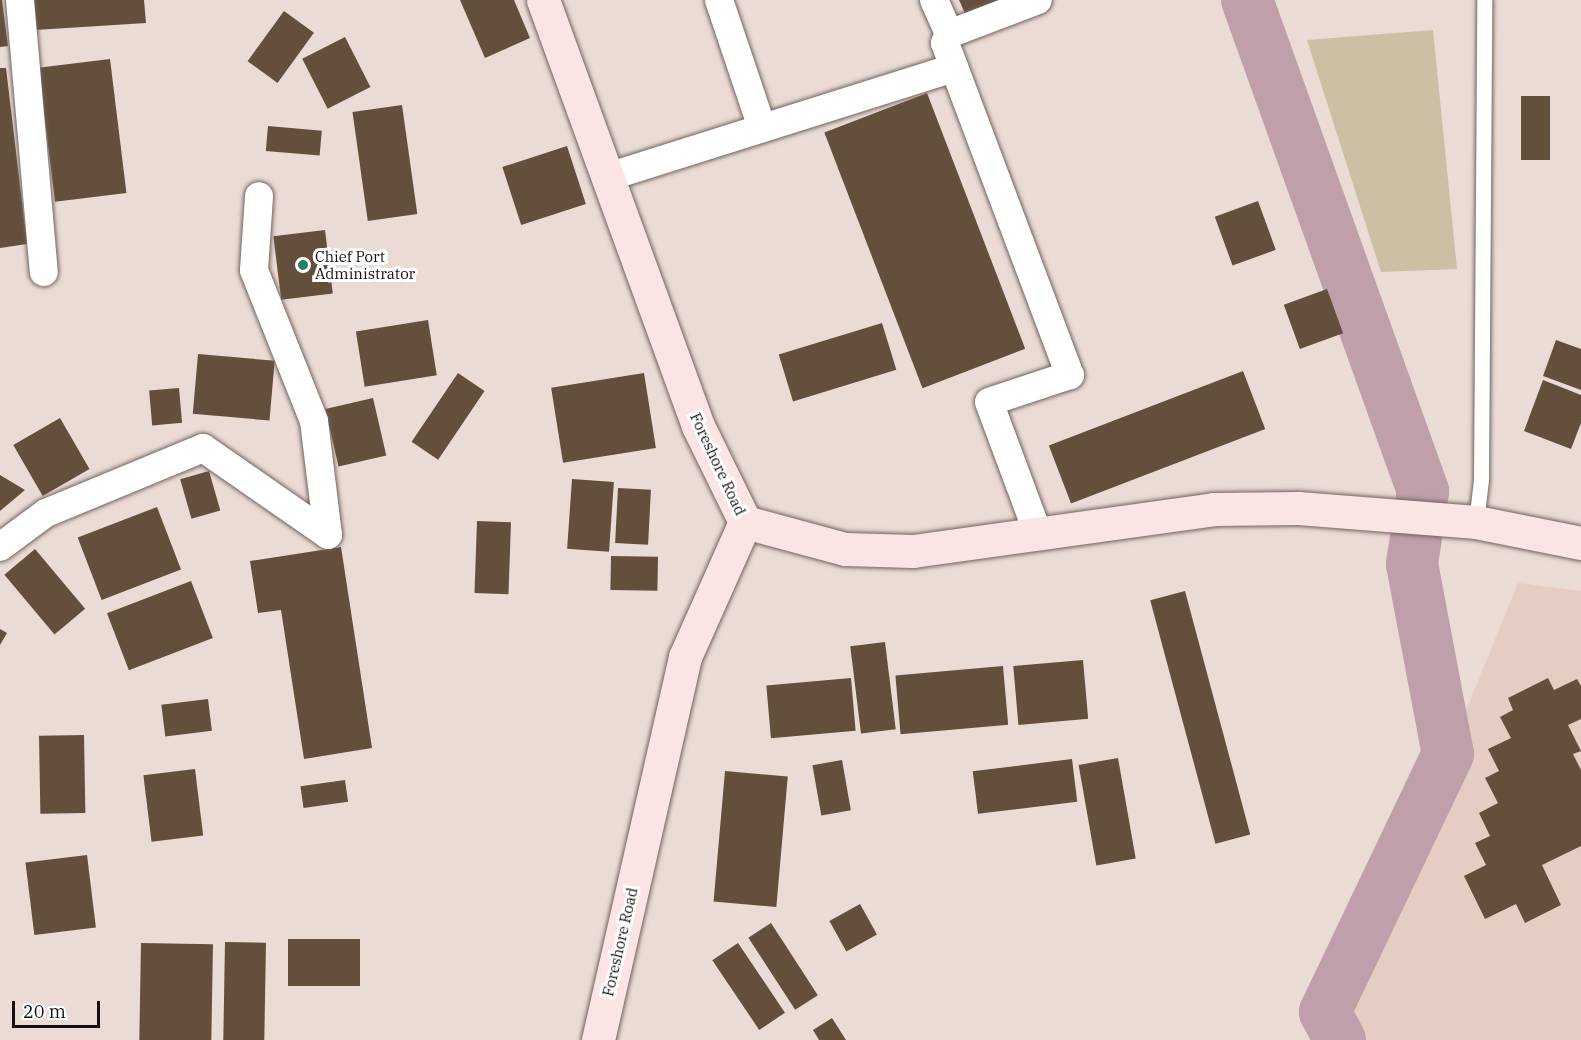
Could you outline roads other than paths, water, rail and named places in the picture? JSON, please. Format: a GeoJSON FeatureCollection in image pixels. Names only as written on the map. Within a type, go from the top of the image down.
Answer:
{"type":"FeatureCollection","features":[{"type":"Feature","properties":{"kind":"main road","name":"Foreshore Road"},"geometry":{"type":"LineString","coordinates":[[543,0],[698,426],[745,522],[685,657],[598,1040]]}},
{"type":"Feature","properties":{"kind":"main road"},"geometry":{"type":"LineString","coordinates":[[745,522],[845,549],[913,551],[1215,509],[1298,508],[1462,521],[1581,543]]}},
{"type":"Feature","properties":{"kind":"street"},"geometry":{"type":"LineString","coordinates":[[20,0],[44,272]]}},
{"type":"Feature","properties":{"kind":"street"},"geometry":{"type":"LineString","coordinates":[[718,0],[762,128]]}},
{"type":"Feature","properties":{"kind":"street"},"geometry":{"type":"LineString","coordinates":[[934,0],[950,34]]}},
{"type":"Feature","properties":{"kind":"street"},"geometry":{"type":"LineString","coordinates":[[1038,0],[950,34],[945,43],[1070,375],[989,402],[1038,534]]}},
{"type":"Feature","properties":{"kind":"street"},"geometry":{"type":"LineString","coordinates":[[608,177],[954,68]]}},
{"type":"Feature","properties":{"kind":"street"},"geometry":{"type":"LineString","coordinates":[[0,547],[46,513],[203,448],[328,535],[314,421],[254,270],[259,196]]}},
{"type":"Feature","properties":{"kind":"lane"},"geometry":{"type":"LineString","coordinates":[[1462,521],[1481,480],[1484,0]]}},
{"type":"Feature","properties":{"kind":"waterway"},"geometry":{"type":"LineString","coordinates":[[1247,0],[1423,491],[1412,564],[1448,754],[1325,1012],[1340,1040]]}},
{"type":"Feature","properties":{"kind":"place","name":"Chief Port Administrator"},"geometry":{"type":"Point","coordinates":[303,265]}}]}
